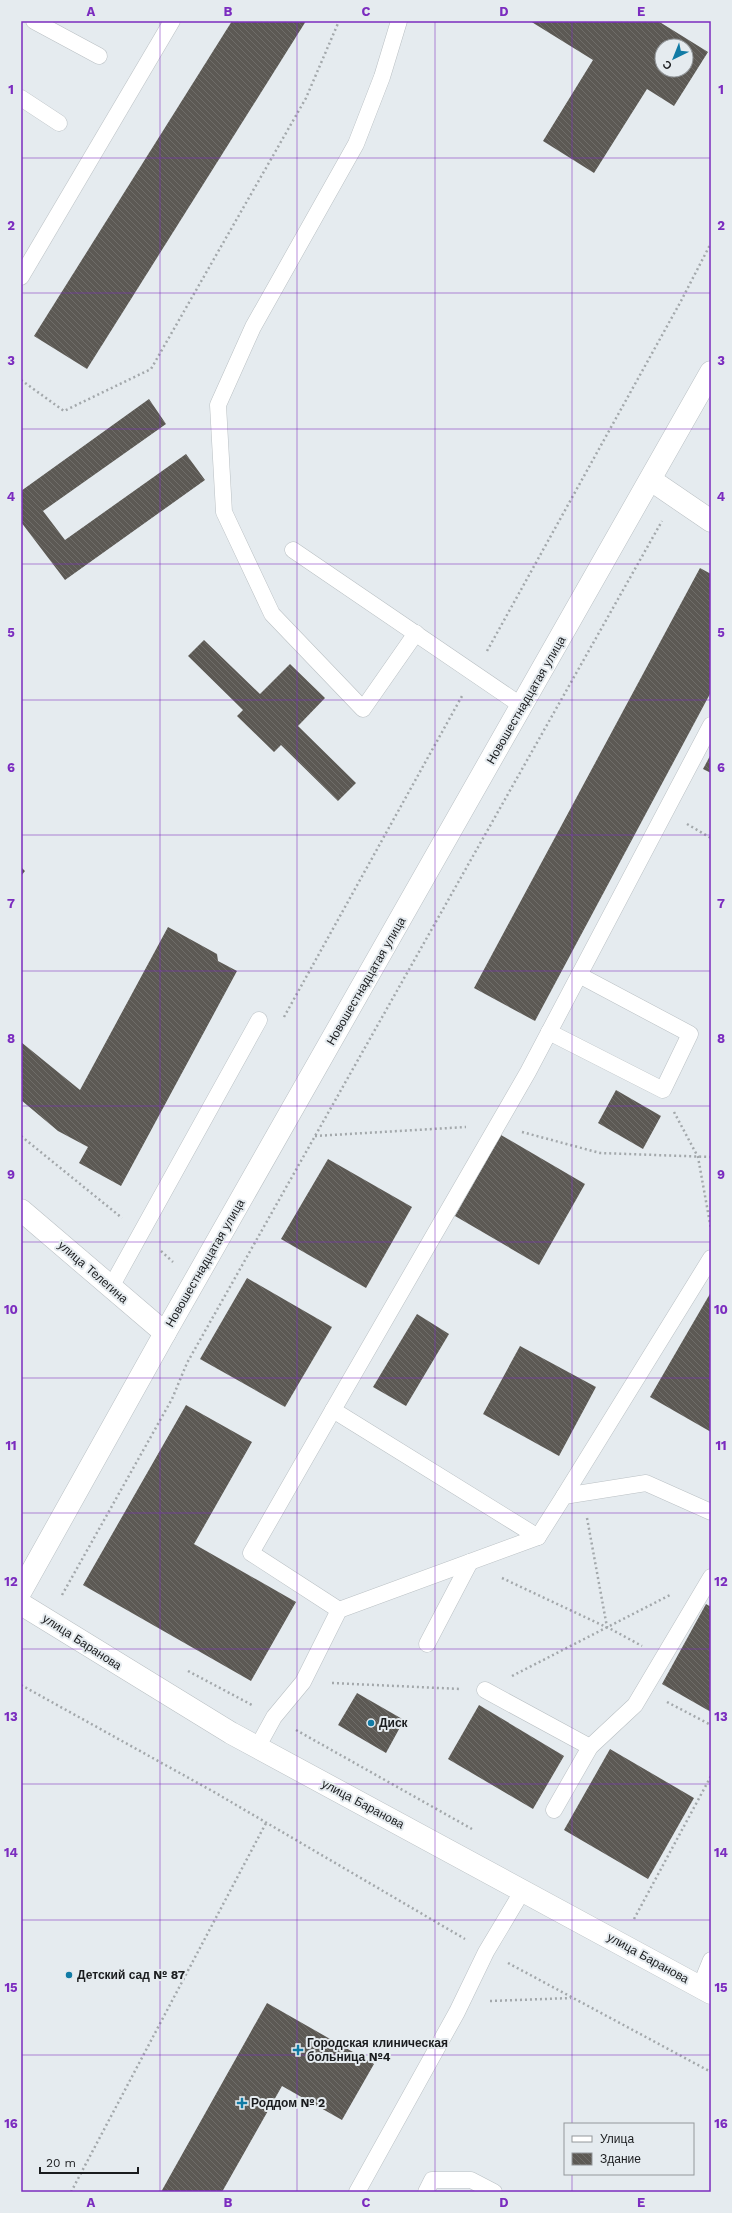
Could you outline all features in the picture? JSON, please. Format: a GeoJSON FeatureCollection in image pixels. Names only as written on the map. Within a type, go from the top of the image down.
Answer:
{"type":"FeatureCollection","features":[{"type":"Feature","properties":{"kind":"street","name":"Новошестнадцатая улица"},"geometry":{"type":"LineString","coordinates":[[21,1591],[165,1333],[711,372]]}},
{"type":"Feature","properties":{"kind":"street"},"geometry":{"type":"LineString","coordinates":[[651,480],[711,521]]}},
{"type":"Feature","properties":{"kind":"street","name":"улица Телегина"},"geometry":{"type":"LineString","coordinates":[[21,1210],[165,1333]]}},
{"type":"Feature","properties":{"kind":"street","name":"улица Баранова"},"geometry":{"type":"LineString","coordinates":[[21,1604],[54,1623],[111,1661],[257,1748],[523,1890],[706,1990]]}},
{"type":"Feature","properties":{"kind":"lane"},"geometry":{"type":"LineString","coordinates":[[34,21],[99,56]]}},
{"type":"Feature","properties":{"kind":"lane"},"geometry":{"type":"LineString","coordinates":[[21,277],[172,21]]}},
{"type":"Feature","properties":{"kind":"lane"},"geometry":{"type":"LineString","coordinates":[[399,21],[382,77],[356,144],[252,327],[218,405],[224,512],[272,614],[363,709],[416,633]]}},
{"type":"Feature","properties":{"kind":"lane"},"geometry":{"type":"LineString","coordinates":[[21,98],[59,123]]}},
{"type":"Feature","properties":{"kind":"lane"},"geometry":{"type":"LineString","coordinates":[[293,550],[522,706]]}},
{"type":"Feature","properties":{"kind":"lane"},"geometry":{"type":"LineString","coordinates":[[339,1610],[252,1553],[549,1032],[711,725]]}},
{"type":"Feature","properties":{"kind":"lane"},"geometry":{"type":"LineString","coordinates":[[549,1032],[663,1090],[690,1034],[580,975]]}},
{"type":"Feature","properties":{"kind":"lane"},"geometry":{"type":"LineString","coordinates":[[111,1287],[259,1020]]}},
{"type":"Feature","properties":{"kind":"lane"},"geometry":{"type":"LineString","coordinates":[[257,1748],[274,1717],[303,1682],[339,1610],[538,1537],[711,1258]]}},
{"type":"Feature","properties":{"kind":"lane"},"geometry":{"type":"LineString","coordinates":[[333,1410],[538,1537]]}},
{"type":"Feature","properties":{"kind":"lane"},"geometry":{"type":"LineString","coordinates":[[564,1496],[646,1483],[711,1512]]}},
{"type":"Feature","properties":{"kind":"lane"},"geometry":{"type":"LineString","coordinates":[[426,1644],[470,1562]]}},
{"type":"Feature","properties":{"kind":"lane"},"geometry":{"type":"LineString","coordinates":[[554,1810],[590,1747],[635,1705],[711,1577]]}},
{"type":"Feature","properties":{"kind":"lane"},"geometry":{"type":"LineString","coordinates":[[485,1690],[590,1747]]}},
{"type":"Feature","properties":{"kind":"lane"},"geometry":{"type":"LineString","coordinates":[[357,2192],[462,2002],[486,1952],[523,1890]]}},
{"type":"Feature","properties":{"kind":"lane"},"geometry":{"type":"LineString","coordinates":[[706,1990],[711,1960]]}},
{"type":"Feature","properties":{"kind":"lane"},"geometry":{"type":"LineString","coordinates":[[426,2192],[432,2180],[471,2180],[494,2192]]}},
{"type":"Feature","properties":{"kind":"path"},"geometry":{"type":"LineString","coordinates":[[21,380],[64,411],[151,369],[306,98],[339,21]]}},
{"type":"Feature","properties":{"kind":"path"},"geometry":{"type":"LineString","coordinates":[[681,301],[711,243]]}},
{"type":"Feature","properties":{"kind":"path"},"geometry":{"type":"LineString","coordinates":[[663,1090],[698,1157],[711,1229]]}},
{"type":"Feature","properties":{"kind":"path"},"geometry":{"type":"LineString","coordinates":[[583,1493],[607,1627]]}},
{"type":"Feature","properties":{"kind":"path"},"geometry":{"type":"LineString","coordinates":[[470,1562],[607,1627],[664,1657]]}},
{"type":"Feature","properties":{"kind":"path"},"geometry":{"type":"LineString","coordinates":[[303,1682],[485,1690],[676,1592]]}},
{"type":"Feature","properties":{"kind":"path"},"geometry":{"type":"LineString","coordinates":[[21,1685],[266,1823],[486,1952],[711,2072]]}},
{"type":"Feature","properties":{"kind":"path"},"geometry":{"type":"LineString","coordinates":[[644,1691],[711,1725]]}},
{"type":"Feature","properties":{"kind":"path"},"geometry":{"type":"LineString","coordinates":[[634,1920],[711,1776]]}},
{"type":"Feature","properties":{"kind":"path"},"geometry":{"type":"LineString","coordinates":[[70,2192],[266,1823]]}},
{"type":"Feature","properties":{"kind":"path"},"geometry":{"type":"LineString","coordinates":[[462,2002],[573,1998]]}},
{"type":"Feature","properties":{"kind":"building"},"geometry":{"type":"Polygon","coordinates":[[[232,21],[306,21],[87,369],[34,336],[232,21]]]}},
{"type":"Feature","properties":{"kind":"building"},"geometry":{"type":"Polygon","coordinates":[[[530,21],[658,21],[685,38],[654,38],[654,78],[692,78],[674,106],[647,89],[594,173],[543,141],[593,60],[530,21]]]}},
{"type":"Feature","properties":{"kind":"building"},"geometry":{"type":"Polygon","coordinates":[[[694,43],[708,52],[694,74],[694,43]]]}},
{"type":"Feature","properties":{"kind":"building"},"geometry":{"type":"Polygon","coordinates":[[[149,399],[166,424],[43,511],[65,540],[186,454],[205,480],[65,580],[21,522],[21,491],[149,399]]]}},
{"type":"Feature","properties":{"kind":"building"},"geometry":{"type":"Polygon","coordinates":[[[700,568],[711,574],[711,692],[535,1021],[474,988],[700,568]]]}},
{"type":"Feature","properties":{"kind":"building"},"geometry":{"type":"Polygon","coordinates":[[[204,640],[260,694],[290,664],[325,698],[298,726],[356,783],[338,801],[281,745],[274,752],[237,716],[243,710],[188,656],[204,640]]]}},
{"type":"Feature","properties":{"kind":"building"},"geometry":{"type":"Polygon","coordinates":[[[711,754],[711,773],[703,769],[711,754]]]}},
{"type":"Feature","properties":{"kind":"building"},"geometry":{"type":"Polygon","coordinates":[[[21,867],[25,871],[21,876],[21,867]]]}},
{"type":"Feature","properties":{"kind":"building"},"geometry":{"type":"Polygon","coordinates":[[[168,927],[217,954],[218,961],[237,971],[121,1186],[79,1163],[88,1147],[58,1131],[21,1100],[21,1042],[80,1090],[168,927]]]}},
{"type":"Feature","properties":{"kind":"building"},"geometry":{"type":"Polygon","coordinates":[[[616,1090],[661,1116],[643,1149],[598,1123],[616,1090]]]}},
{"type":"Feature","properties":{"kind":"building"},"geometry":{"type":"Polygon","coordinates":[[[501,1135],[585,1184],[539,1265],[455,1216],[501,1135]]]}},
{"type":"Feature","properties":{"kind":"building"},"geometry":{"type":"Polygon","coordinates":[[[328,1159],[412,1207],[366,1288],[281,1239],[328,1159]]]}},
{"type":"Feature","properties":{"kind":"building"},"geometry":{"type":"Polygon","coordinates":[[[247,1278],[332,1327],[285,1407],[200,1359],[247,1278]]]}},
{"type":"Feature","properties":{"kind":"building"},"geometry":{"type":"Polygon","coordinates":[[[711,1292],[711,1432],[650,1397],[711,1292]]]}},
{"type":"Feature","properties":{"kind":"building"},"geometry":{"type":"Polygon","coordinates":[[[417,1314],[449,1334],[406,1406],[373,1387],[417,1314]]]}},
{"type":"Feature","properties":{"kind":"building"},"geometry":{"type":"Polygon","coordinates":[[[520,1346],[596,1387],[559,1456],[483,1414],[520,1346]]]}},
{"type":"Feature","properties":{"kind":"building"},"geometry":{"type":"Polygon","coordinates":[[[186,1405],[252,1442],[194,1544],[296,1602],[251,1681],[83,1585],[186,1405]]]}},
{"type":"Feature","properties":{"kind":"building"},"geometry":{"type":"Polygon","coordinates":[[[706,1604],[711,1607],[711,1712],[662,1684],[706,1604]]]}},
{"type":"Feature","properties":{"kind":"building","name":"Диск"},"geometry":{"type":"Polygon","coordinates":[[[357,1693],[404,1720],[386,1753],[338,1725],[357,1693]]]}},
{"type":"Feature","properties":{"kind":"building"},"geometry":{"type":"Polygon","coordinates":[[[479,1705],[564,1756],[533,1809],[448,1759],[479,1705]]]}},
{"type":"Feature","properties":{"kind":"building"},"geometry":{"type":"Polygon","coordinates":[[[610,1749],[694,1798],[648,1879],[564,1830],[610,1749]]]}},
{"type":"Feature","properties":{"kind":"building","name":"Роддом № 2"},"geometry":{"type":"Polygon","coordinates":[[[267,2003],[374,2064],[342,2120],[282,2086],[222,2192],[161,2192],[267,2003]]]}},
{"type":"Feature","properties":{"kind":"place","name":"Диск"},"geometry":{"type":"Point","coordinates":[371,1723]}},
{"type":"Feature","properties":{"kind":"place","name":"Детский сад № 87"},"geometry":{"type":"Point","coordinates":[69,1975]}},
{"type":"Feature","properties":{"kind":"place","name":"Городская клиническая больница №4"},"geometry":{"type":"Point","coordinates":[298,2050]}},
{"type":"Feature","properties":{"kind":"place","name":"Роддом № 2"},"geometry":{"type":"Point","coordinates":[242,2103]}}]}
